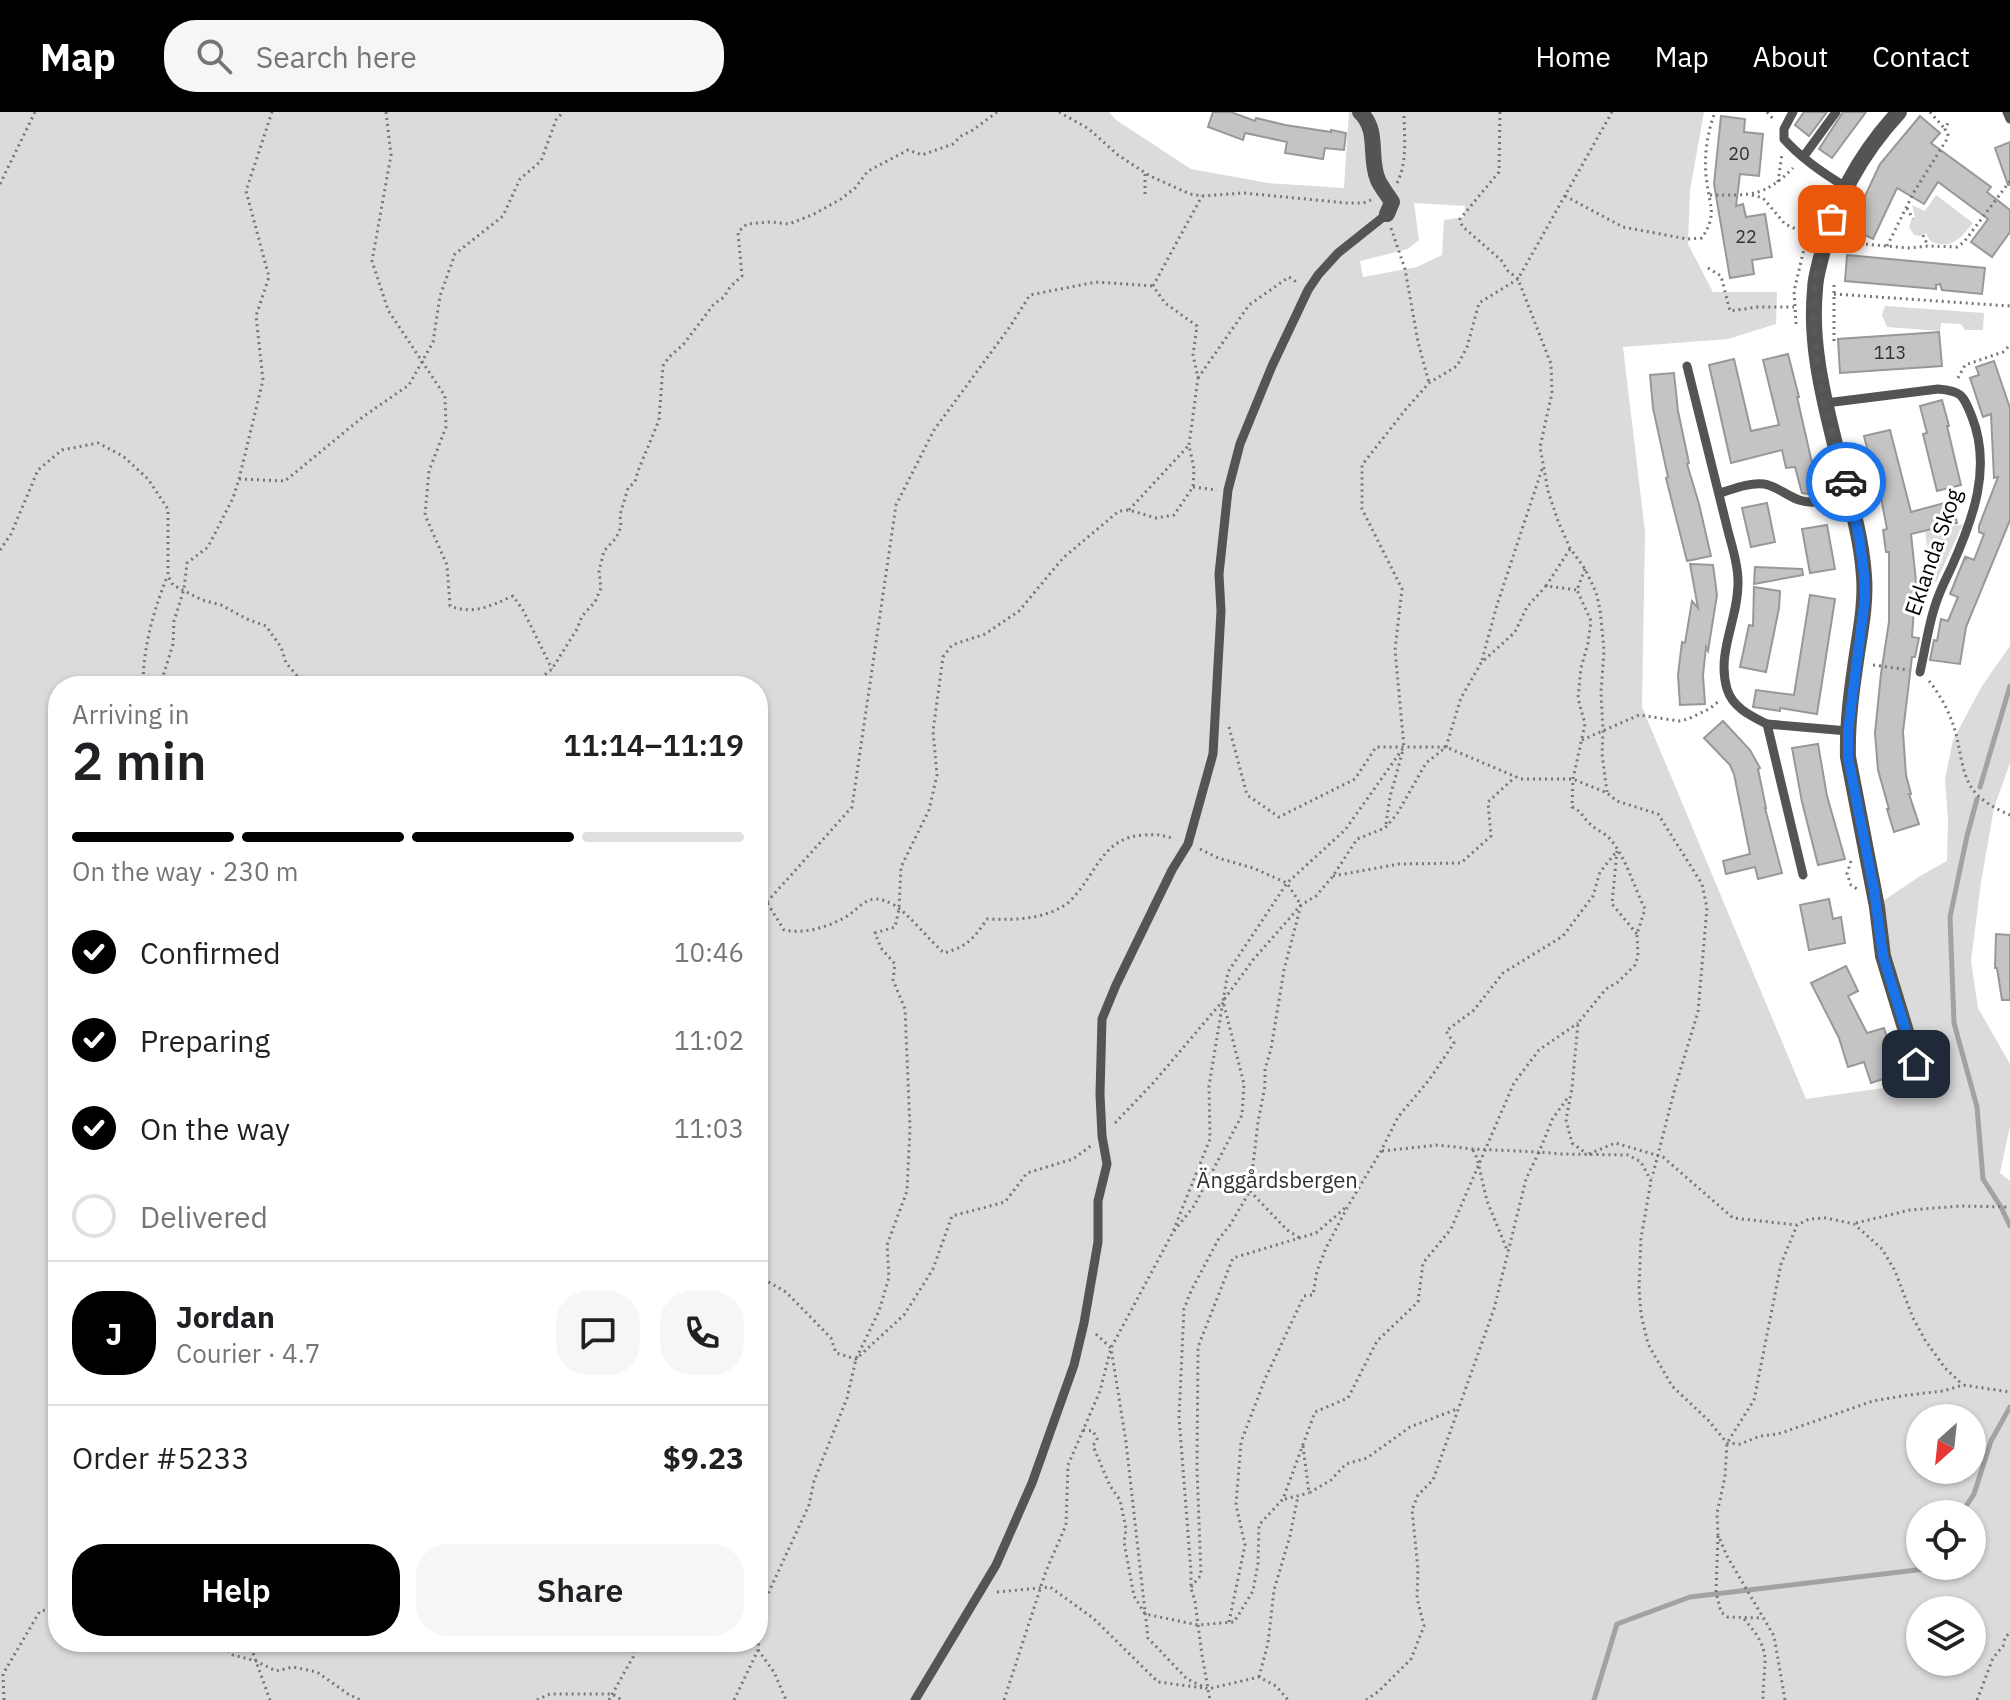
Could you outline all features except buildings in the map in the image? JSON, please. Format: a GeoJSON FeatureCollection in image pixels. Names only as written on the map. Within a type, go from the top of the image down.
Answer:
{"type":"FeatureCollection","features":[{"type":"Feature","properties":{"kind":"street"},"geometry":{"type":"LineString","coordinates":[[1360,112],[1369,122],[1372,132],[1377,179],[1392,202],[1387,214]]}},
{"type":"Feature","properties":{"kind":"street"},"geometry":{"type":"LineString","coordinates":[[1899,112],[1873,142],[1817,238],[1814,307],[1826,403],[1850,495],[1864,575],[1865,598],[1848,731],[1848,757],[1874,890],[1883,956],[1916,1064]]}},
{"type":"Feature","properties":{"kind":"lane"},"geometry":{"type":"LineString","coordinates":[[1793,112],[1784,129],[1784,139],[1846,187]]}},
{"type":"Feature","properties":{"kind":"lane"},"geometry":{"type":"LineString","coordinates":[[1804,156],[1836,112]]}},
{"type":"Feature","properties":{"kind":"lane"},"geometry":{"type":"LineString","coordinates":[[2007,112],[2010,119]]}},
{"type":"Feature","properties":{"kind":"lane"},"geometry":{"type":"LineString","coordinates":[[915,1700],[996,1565],[1032,1483],[1074,1365],[1098,1242],[1098,1201],[1107,1164],[1100,1094],[1102,1019],[1172,870],[1188,844],[1213,754],[1221,611],[1219,574],[1228,490],[1240,444],[1308,290],[1338,253],[1387,214]]}},
{"type":"Feature","properties":{"kind":"lane"},"geometry":{"type":"LineString","coordinates":[[1687,366],[1736,560],[1737,598],[1723,661],[1728,693],[1740,709],[1767,724],[1848,731]]}},
{"type":"Feature","properties":{"kind":"lane"},"geometry":{"type":"LineString","coordinates":[[1826,403],[1938,389],[1953,390]]}},
{"type":"Feature","properties":{"kind":"lane","name":"Eklanda Skog"},"geometry":{"type":"LineString","coordinates":[[1920,672],[1935,603],[1969,523],[1980,484],[1975,426],[1962,395],[1953,390]]}},
{"type":"Feature","properties":{"kind":"lane"},"geometry":{"type":"LineString","coordinates":[[1720,493],[1763,484],[1797,500],[1820,502],[1850,495]]}},
{"type":"Feature","properties":{"kind":"lane"},"geometry":{"type":"LineString","coordinates":[[1767,724],[1803,875]]}},
{"type":"Feature","properties":{"kind":"path"},"geometry":{"type":"LineString","coordinates":[[0,184],[35,112]]}},
{"type":"Feature","properties":{"kind":"path"},"geometry":{"type":"LineString","coordinates":[[163,676],[173,644],[174,621],[184,589],[187,563],[208,547],[233,498],[263,380],[256,316],[269,277],[246,191],[272,112]]}},
{"type":"Feature","properties":{"kind":"path"},"geometry":{"type":"LineString","coordinates":[[386,112],[391,155],[372,261],[388,310],[445,396],[446,427],[429,471],[425,515],[447,565],[450,606],[466,612],[513,596],[552,669]]}},
{"type":"Feature","properties":{"kind":"path"},"geometry":{"type":"LineString","coordinates":[[239,479],[285,481],[364,416],[409,385],[433,342],[440,296],[455,254],[503,216],[520,179],[541,161],[556,120],[563,112]]}},
{"type":"Feature","properties":{"kind":"path"},"geometry":{"type":"LineString","coordinates":[[543,676],[552,669],[601,588],[599,571],[604,551],[621,527],[620,515],[628,488],[635,482],[659,420],[663,366],[714,304],[742,276],[738,232],[747,224],[789,224],[814,214],[855,188],[868,171],[908,150],[922,155],[953,144],[997,112]]}},
{"type":"Feature","properties":{"kind":"path"},"geometry":{"type":"LineString","coordinates":[[1059,112],[1089,129],[1118,155],[1145,173],[1176,189],[1202,196],[1243,193],[1363,203],[1395,186],[1402,172],[1405,155],[1404,112]]}},
{"type":"Feature","properties":{"kind":"path"},"geometry":{"type":"LineString","coordinates":[[1500,112],[1499,172],[1460,219],[1462,226],[1518,279],[1551,364],[1552,393],[1540,447],[1548,491],[1570,548],[1596,592],[1600,609],[1604,650],[1602,754],[1607,793]]}},
{"type":"Feature","properties":{"kind":"path"},"geometry":{"type":"LineString","coordinates":[[1385,828],[1404,747],[1395,650],[1402,589],[1362,509],[1362,465],[1429,383],[1457,366],[1467,347],[1479,303],[1518,279],[1612,112]]}},
{"type":"Feature","properties":{"kind":"path"},"geometry":{"type":"LineString","coordinates":[[1565,196],[1623,227],[1687,239],[1702,238],[1713,212],[1707,182],[1707,155],[1715,112]]}},
{"type":"Feature","properties":{"kind":"path"},"geometry":{"type":"LineString","coordinates":[[1887,246],[1925,172],[1947,139],[1945,129],[1930,112]]}},
{"type":"Feature","properties":{"kind":"path"},"geometry":{"type":"LineString","coordinates":[[1945,129],[1948,123]]}},
{"type":"Feature","properties":{"kind":"path"},"geometry":{"type":"LineString","coordinates":[[1778,182],[1784,139]]}},
{"type":"Feature","properties":{"kind":"path"},"geometry":{"type":"LineString","coordinates":[[1751,195],[1778,182],[1804,156]]}},
{"type":"Feature","properties":{"kind":"path"},"geometry":{"type":"LineString","coordinates":[[1145,173],[1145,194]]}},
{"type":"Feature","properties":{"kind":"path"},"geometry":{"type":"LineString","coordinates":[[1710,195],[1763,198],[1794,230],[1817,238],[1908,248],[1957,247],[2010,181]]}},
{"type":"Feature","properties":{"kind":"path"},"geometry":{"type":"LineString","coordinates":[[1153,286],[1202,196]]}},
{"type":"Feature","properties":{"kind":"path"},"geometry":{"type":"LineString","coordinates":[[1906,208],[1913,219]]}},
{"type":"Feature","properties":{"kind":"path"},"geometry":{"type":"LineString","coordinates":[[1387,214],[1405,269],[1429,383]]}},
{"type":"Feature","properties":{"kind":"path"},"geometry":{"type":"LineString","coordinates":[[1923,235],[1928,246]]}},
{"type":"Feature","properties":{"kind":"path"},"geometry":{"type":"LineString","coordinates":[[1708,268],[1721,276],[1730,311],[1794,307],[1796,331]]}},
{"type":"Feature","properties":{"kind":"path"},"geometry":{"type":"LineString","coordinates":[[1198,378],[1249,305],[1289,277],[1308,290]]}},
{"type":"Feature","properties":{"kind":"path"},"geometry":{"type":"LineString","coordinates":[[768,901],[852,807],[896,505],[934,430],[1030,295],[1096,282],[1153,286]]}},
{"type":"Feature","properties":{"kind":"path"},"geometry":{"type":"LineString","coordinates":[[768,1594],[809,1505],[814,1481],[847,1398],[856,1359],[879,1311],[889,1277],[887,1245],[907,1191],[910,1129],[905,1009],[893,980],[895,964],[881,948],[875,933],[895,927],[901,867],[929,810],[937,775],[933,731],[943,657],[952,645],[985,634],[1019,611],[1063,558],[1119,511],[1129,510],[1156,518],[1174,515],[1193,487],[1194,469],[1189,445],[1198,378],[1193,355],[1197,326],[1165,303],[1153,286]]}},
{"type":"Feature","properties":{"kind":"path"},"geometry":{"type":"LineString","coordinates":[[1834,294],[2010,306]]}},
{"type":"Feature","properties":{"kind":"path"},"geometry":{"type":"LineString","coordinates":[[1953,390],[1965,365],[2003,352],[2010,345]]}},
{"type":"Feature","properties":{"kind":"path"},"geometry":{"type":"LineString","coordinates":[[0,550],[11,534],[38,470],[62,450],[98,443],[123,456],[148,479],[168,509],[168,576],[150,629],[143,676]]}},
{"type":"Feature","properties":{"kind":"path"},"geometry":{"type":"LineString","coordinates":[[1129,510],[1189,445]]}},
{"type":"Feature","properties":{"kind":"path"},"geometry":{"type":"LineString","coordinates":[[856,1359],[904,1315],[933,1269],[952,1216],[1005,1202],[1027,1173],[1073,1159],[1102,1136],[1154,1082],[1301,905],[1316,896],[1357,839],[1385,828],[1397,814],[1426,763],[1446,747],[1461,698],[1481,663],[1543,466]]}},
{"type":"Feature","properties":{"kind":"path"},"geometry":{"type":"LineString","coordinates":[[1193,487],[1228,490]]}},
{"type":"Feature","properties":{"kind":"path"},"geometry":{"type":"LineString","coordinates":[[1481,663],[1515,632],[1527,607],[1546,586],[1570,548]]}},
{"type":"Feature","properties":{"kind":"path"},"geometry":{"type":"LineString","coordinates":[[1083,1430],[1093,1431],[1097,1439],[1093,1446],[1110,1486],[1120,1500],[1134,1596],[1145,1614],[1198,1625],[1234,1622],[1253,1591],[1258,1563],[1259,1525],[1283,1499],[1315,1412],[1348,1398],[1377,1341],[1418,1302],[1423,1263],[1451,1229],[1514,1083],[1539,1050],[1578,1023],[1606,989],[1635,965],[1638,956],[1637,934],[1645,909],[1626,864],[1609,837],[1572,807],[1573,779],[1585,724],[1578,698],[1581,668],[1591,621],[1577,590],[1585,569]]}},
{"type":"Feature","properties":{"kind":"path"},"geometry":{"type":"LineString","coordinates":[[168,576],[173,585],[202,600],[221,605],[266,626],[281,647],[286,663],[297,676]]}},
{"type":"Feature","properties":{"kind":"path"},"geometry":{"type":"LineString","coordinates":[[1546,586],[1577,590]]}},
{"type":"Feature","properties":{"kind":"path"},"geometry":{"type":"LineString","coordinates":[[1871,664],[1920,672],[1935,688],[1957,739],[1970,787],[2010,815]]}},
{"type":"Feature","properties":{"kind":"path"},"geometry":{"type":"LineString","coordinates":[[1580,740],[1639,715],[1679,721],[1688,719],[1709,709],[1728,693]]}},
{"type":"Feature","properties":{"kind":"path"},"geometry":{"type":"LineString","coordinates":[[1228,721],[1247,795],[1279,817],[1355,779],[1376,747],[1446,747],[1521,779],[1573,779],[1607,793],[1617,801],[1658,814],[1702,884],[1707,908],[1698,1012],[1651,1181],[1641,1238],[1641,1314],[1648,1344],[1672,1386],[1727,1443],[1740,1444],[1760,1436],[1778,1434],[1873,1401],[1943,1391],[1963,1385],[2010,1392]]}},
{"type":"Feature","properties":{"kind":"path"},"geometry":{"type":"LineString","coordinates":[[1004,1700],[1041,1587],[1066,1525],[1068,1465],[1100,1391],[1111,1348],[1172,1234],[1210,1139],[1209,1086],[1228,972],[1287,883],[1345,830],[1404,747]]}},
{"type":"Feature","properties":{"kind":"path"},"geometry":{"type":"LineString","coordinates":[[1333,876],[1399,864],[1461,863],[1491,836],[1488,802],[1515,777]]}},
{"type":"Feature","properties":{"kind":"path"},"geometry":{"type":"LineString","coordinates":[[768,906],[784,930],[800,933],[847,917],[860,903],[871,899],[890,902],[944,953],[959,949],[976,937],[987,919],[1012,920],[1040,916],[1068,904],[1106,850],[1132,835],[1163,834],[1287,883],[1301,905],[1284,970],[1265,1069],[1250,1191],[1218,1240],[1184,1309],[1179,1417],[1191,1588],[1210,1700]]}},
{"type":"Feature","properties":{"kind":"path"},"geometry":{"type":"LineString","coordinates":[[1617,851],[1612,904],[1637,934]]}},
{"type":"Feature","properties":{"kind":"path"},"geometry":{"type":"LineString","coordinates":[[1228,1623],[1245,1545],[1236,1505],[1241,1442],[1265,1379],[1304,1296],[1313,1295],[1321,1260],[1348,1206],[1398,1117],[1454,1043],[1446,1031],[1474,1010],[1503,973],[1563,936],[1593,896],[1600,872],[1617,851]]}},
{"type":"Feature","properties":{"kind":"path"},"geometry":{"type":"LineString","coordinates":[[1172,1234],[1194,1206],[1242,1115],[1244,1084],[1223,1001]]}},
{"type":"Feature","properties":{"kind":"path"},"geometry":{"type":"LineString","coordinates":[[1578,1023],[1566,1120],[1572,1143],[1587,1154]]}},
{"type":"Feature","properties":{"kind":"path"},"geometry":{"type":"LineString","coordinates":[[1366,1700],[1411,1659],[1424,1626],[1417,1598],[1418,1569],[1412,1510],[1418,1495],[1433,1480],[1494,1309],[1526,1179],[1553,1118],[1571,1093]]}},
{"type":"Feature","properties":{"kind":"path"},"geometry":{"type":"LineString","coordinates":[[1587,1154],[1615,1143],[1663,1157],[1733,1218],[1797,1225],[1809,1219],[1826,1218],[1854,1224],[1910,1210],[1961,1206],[2010,1207]]}},
{"type":"Feature","properties":{"kind":"path"},"geometry":{"type":"LineString","coordinates":[[1381,1151],[1438,1145],[1628,1155],[1641,1162],[1651,1181]]}},
{"type":"Feature","properties":{"kind":"path"},"geometry":{"type":"LineString","coordinates":[[1472,1149],[1487,1201],[1508,1252]]}},
{"type":"Feature","properties":{"kind":"path"},"geometry":{"type":"LineString","coordinates":[[1250,1191],[1287,1230],[1300,1238]]}},
{"type":"Feature","properties":{"kind":"path"},"geometry":{"type":"LineString","coordinates":[[1191,1588],[1201,1575],[1197,1469],[1198,1347],[1233,1258],[1316,1233],[1348,1206]]}},
{"type":"Feature","properties":{"kind":"path"},"geometry":{"type":"LineString","coordinates":[[1854,1224],[1882,1249],[1925,1340],[1945,1368],[1963,1385]]}},
{"type":"Feature","properties":{"kind":"path"},"geometry":{"type":"LineString","coordinates":[[1762,1618],[1728,1617],[1721,1612],[1716,1592],[1717,1513],[1725,1477],[1727,1443],[1754,1400],[1781,1264],[1797,1225]]}},
{"type":"Feature","properties":{"kind":"path"},"geometry":{"type":"LineString","coordinates":[[768,1282],[796,1301],[831,1338],[836,1353],[856,1359]]}},
{"type":"Feature","properties":{"kind":"path"},"geometry":{"type":"LineString","coordinates":[[1084,1323],[1111,1348],[1126,1442],[1148,1638],[1187,1679],[1208,1689]]}},
{"type":"Feature","properties":{"kind":"path"},"geometry":{"type":"LineString","coordinates":[[1283,1499],[1309,1493],[1331,1480],[1346,1464],[1367,1458],[1410,1427],[1457,1409]]}},
{"type":"Feature","properties":{"kind":"path"},"geometry":{"type":"LineString","coordinates":[[1303,1446],[1309,1493]]}},
{"type":"Feature","properties":{"kind":"path"},"geometry":{"type":"LineString","coordinates":[[1259,1677],[1268,1643],[1274,1590],[1298,1496]]}},
{"type":"Feature","properties":{"kind":"path"},"geometry":{"type":"LineString","coordinates":[[1718,1535],[1740,1581],[1774,1636],[1785,1700]]}},
{"type":"Feature","properties":{"kind":"path"},"geometry":{"type":"LineString","coordinates":[[982,1590],[1001,1593],[1050,1587],[1093,1618],[1158,1682],[1208,1689],[1259,1677],[1276,1686],[1288,1700]]}},
{"type":"Feature","properties":{"kind":"path"},"geometry":{"type":"LineString","coordinates":[[4,1700],[3,1674],[40,1611],[48,1610]]}},
{"type":"Feature","properties":{"kind":"path"},"geometry":{"type":"LineString","coordinates":[[1742,1617],[1758,1636],[1766,1657],[1763,1700]]}},
{"type":"Feature","properties":{"kind":"path"},"geometry":{"type":"LineString","coordinates":[[1977,1700],[1993,1658],[2010,1633]]}},
{"type":"Feature","properties":{"kind":"path"},"geometry":{"type":"LineString","coordinates":[[230,1652],[276,1671],[293,1667],[317,1672],[360,1700]]}},
{"type":"Feature","properties":{"kind":"path"},"geometry":{"type":"LineString","coordinates":[[253,1652],[270,1700]]}},
{"type":"Feature","properties":{"kind":"path"},"geometry":{"type":"LineString","coordinates":[[609,1700],[633,1652]]}},
{"type":"Feature","properties":{"kind":"path"},"geometry":{"type":"LineString","coordinates":[[734,1700],[757,1652]]}},
{"type":"Feature","properties":{"kind":"path"},"geometry":{"type":"LineString","coordinates":[[759,1652],[774,1672],[786,1700]]}},
{"type":"Feature","properties":{"kind":"path"},"geometry":{"type":"LineString","coordinates":[[537,1700],[550,1694],[612,1694],[622,1700]]}},
{"type":"Feature","properties":{"kind":"green space","name":"Änggårdsbergen"},"geometry":{"type":"Polygon","coordinates":[[[0,112],[1109,112],[1116,120],[1191,169],[1268,183],[1344,188],[1349,112],[1704,112],[1690,190],[1688,244],[1713,292],[1777,292],[1776,324],[1728,339],[1623,347],[1645,532],[1642,707],[1806,1099],[1925,1082],[1913,1031],[1893,970],[1883,901],[1947,861],[1945,779],[1953,740],[1982,686],[2010,646],[2010,763],[1994,808],[1971,961],[1978,1008],[2010,1064],[2010,1126],[2000,1173],[2010,1181],[2010,1700],[0,1700],[0,112]],[[1414,203],[1419,240],[1408,249],[1360,261],[1363,277],[1417,267],[1442,255],[1444,220],[1464,217],[1465,206],[1414,203]]]}},
{"type":"Feature","properties":{"kind":"green space"},"geometry":{"type":"Polygon","coordinates":[[[1936,195],[1973,223],[1951,243],[1933,242],[1926,233],[1914,235],[1909,227],[1915,217],[1912,205],[1925,211],[1936,195]]]}},
{"type":"Feature","properties":{"kind":"green space"},"geometry":{"type":"Polygon","coordinates":[[[1885,306],[1984,313],[1983,330],[1965,330],[1961,324],[1941,323],[1940,331],[1887,327],[1882,315],[1885,306]]]}},
{"type":"Feature","properties":{"kind":"green space"},"geometry":{"type":"Polygon","coordinates":[[[1963,524],[1936,582],[1933,581],[1925,532],[1963,524]]]}},
{"type":"Feature","properties":{"kind":"waterway"},"geometry":{"type":"LineString","coordinates":[[1980,787],[2010,686]]}},
{"type":"Feature","properties":{"kind":"waterway"},"geometry":{"type":"LineString","coordinates":[[1977,799],[1950,917],[1954,1023],[1977,1107],[1983,1179],[2010,1226]]}},
{"type":"Feature","properties":{"kind":"waterway"},"geometry":{"type":"LineString","coordinates":[[1970,1500],[1991,1441],[2010,1407]]}},
{"type":"Feature","properties":{"kind":"waterway"},"geometry":{"type":"LineString","coordinates":[[1594,1700],[1617,1624],[1690,1597],[1906,1571]]}},
{"type":"Feature","properties":{"kind":"way so far"},"geometry":{"type":"LineString","coordinates":[[1832,219],[1816,280],[1814,324],[1826,403],[1846,482]]}},
{"type":"Feature","properties":{"kind":"route"},"geometry":{"type":"LineString","coordinates":[[1846,482],[1859,536],[1865,598],[1852,693],[1848,757],[1874,890],[1883,956],[1916,1064]]}}]}
